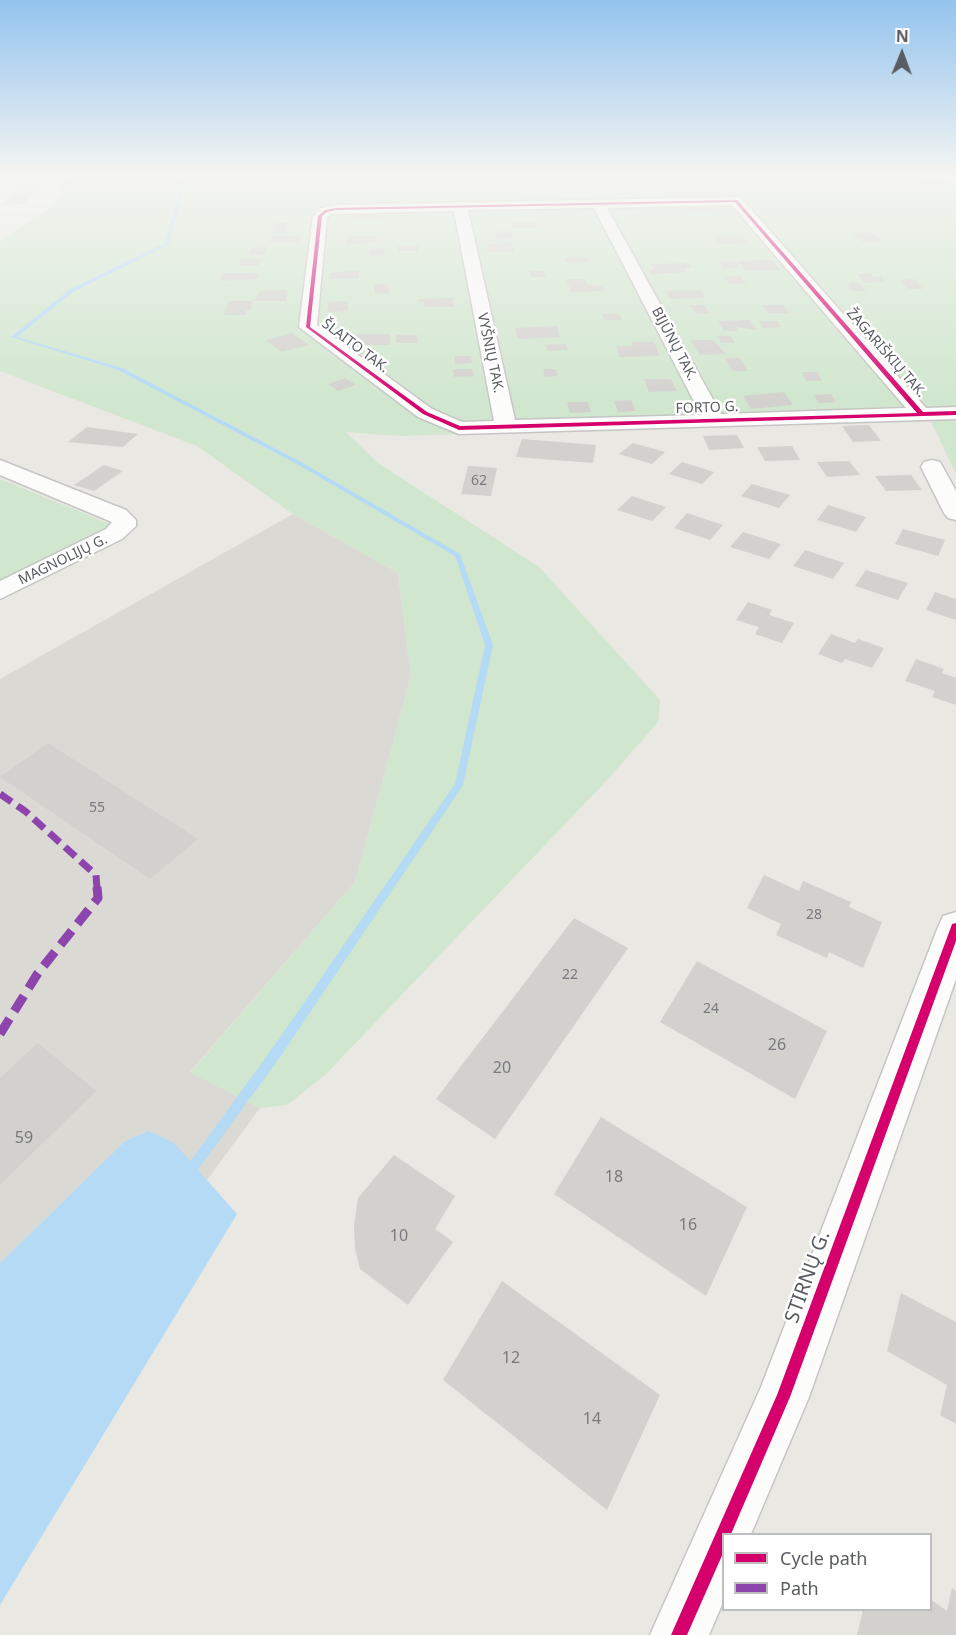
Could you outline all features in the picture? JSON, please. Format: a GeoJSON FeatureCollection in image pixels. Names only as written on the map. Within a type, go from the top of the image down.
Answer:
{"type":"FeatureCollection","features":[{"type":"Feature","properties":{"kind":"street","name":"ŠLAITO TAK."},"geometry":{"type":"LineString","coordinates":[[316,251],[308,327],[425,413],[459,428]]}},
{"type":"Feature","properties":{"kind":"street","name":"VYŠNIŲ TAK."},"geometry":{"type":"LineString","coordinates":[[469,251],[506,428]]}},
{"type":"Feature","properties":{"kind":"street","name":"BIJŪNŲ TAK."},"geometry":{"type":"LineString","coordinates":[[624,251],[715,422]]}},
{"type":"Feature","properties":{"kind":"street","name":"ŽAGARIŠKIŲ TAK."},"geometry":{"type":"LineString","coordinates":[[780,251],[921,414]]}},
{"type":"Feature","properties":{"kind":"street","name":"FORTO G."},"geometry":{"type":"LineString","coordinates":[[459,428],[956,413]]}},
{"type":"Feature","properties":{"kind":"street","name":"MAGNOLIJŲ G."},"geometry":{"type":"LineString","coordinates":[[0,467],[118,515],[124,520],[124,526],[114,534],[0,591]]}},
{"type":"Feature","properties":{"kind":"street"},"geometry":{"type":"LineString","coordinates":[[932,467],[956,513]]}},
{"type":"Feature","properties":{"kind":"street","name":"STIRNŲ G."},"geometry":{"type":"LineString","coordinates":[[724,1533],[783,1397],[956,927]]}},
{"type":"Feature","properties":{"kind":"street","name":"STIRNŲ G."},"geometry":{"type":"LineString","coordinates":[[680,1635],[722,1538]]}},
{"type":"Feature","properties":{"kind":"shaded area"},"geometry":{"type":"Polygon","coordinates":[[[293,514],[398,573],[411,676],[355,882],[190,1072],[260,1108],[207,1180],[193,1165],[125,1141],[0,1263],[0,679],[293,514]]]}},
{"type":"Feature","properties":{"kind":"green space"},"geometry":{"type":"Polygon","coordinates":[[[0,251],[956,251],[956,474],[929,417],[401,436],[346,432],[378,463],[539,567],[660,700],[658,722],[608,779],[326,1074],[287,1105],[260,1108],[190,1073],[355,882],[411,676],[398,573],[293,514],[197,446],[0,371],[0,251]]]}},
{"type":"Feature","properties":{"kind":"green space"},"geometry":{"type":"Polygon","coordinates":[[[0,479],[115,526],[0,587],[0,479]]]}},
{"type":"Feature","properties":{"kind":"water"},"geometry":{"type":"Polygon","coordinates":[[[149,1131],[174,1143],[237,1214],[0,1605],[0,1263],[125,1141],[149,1131]]]}},
{"type":"Feature","properties":{"kind":"building"},"geometry":{"type":"Polygon","coordinates":[[[251,251],[266,251],[265,255],[249,255],[251,251]]]}},
{"type":"Feature","properties":{"kind":"building"},"geometry":{"type":"Polygon","coordinates":[[[369,251],[384,251],[384,255],[369,256],[369,251]]]}},
{"type":"Feature","properties":{"kind":"building"},"geometry":{"type":"Polygon","coordinates":[[[588,257],[589,262],[566,262],[565,258],[588,257]]]}},
{"type":"Feature","properties":{"kind":"building"},"geometry":{"type":"Polygon","coordinates":[[[241,259],[261,259],[258,266],[238,266],[241,259]]]}},
{"type":"Feature","properties":{"kind":"building"},"geometry":{"type":"Polygon","coordinates":[[[772,260],[780,270],[746,271],[739,261],[772,260]]]}},
{"type":"Feature","properties":{"kind":"building"},"geometry":{"type":"Polygon","coordinates":[[[720,261],[736,261],[741,267],[724,268],[720,261]]]}},
{"type":"Feature","properties":{"kind":"building"},"geometry":{"type":"Polygon","coordinates":[[[689,263],[692,268],[684,268],[686,272],[651,274],[649,269],[654,269],[651,264],[689,263]]]}},
{"type":"Feature","properties":{"kind":"building"},"geometry":{"type":"Polygon","coordinates":[[[359,270],[359,278],[329,279],[330,273],[359,270]]]}},
{"type":"Feature","properties":{"kind":"building"},"geometry":{"type":"Polygon","coordinates":[[[529,271],[544,271],[546,277],[531,277],[529,271]]]}},
{"type":"Feature","properties":{"kind":"building"},"geometry":{"type":"Polygon","coordinates":[[[222,273],[259,274],[257,279],[219,281],[222,273]]]}},
{"type":"Feature","properties":{"kind":"building"},"geometry":{"type":"Polygon","coordinates":[[[870,273],[873,277],[881,276],[886,282],[865,283],[857,274],[870,273]]]}},
{"type":"Feature","properties":{"kind":"building"},"geometry":{"type":"Polygon","coordinates":[[[740,276],[746,284],[729,284],[724,277],[740,276]]]}},
{"type":"Feature","properties":{"kind":"building"},"geometry":{"type":"Polygon","coordinates":[[[566,279],[584,279],[587,284],[603,287],[605,291],[571,292],[566,279]]]}},
{"type":"Feature","properties":{"kind":"building"},"geometry":{"type":"Polygon","coordinates":[[[914,279],[923,289],[908,289],[899,280],[914,279]]]}},
{"type":"Feature","properties":{"kind":"building"},"geometry":{"type":"Polygon","coordinates":[[[849,283],[859,283],[866,291],[852,291],[847,285],[850,285],[849,283]]]}},
{"type":"Feature","properties":{"kind":"building"},"geometry":{"type":"Polygon","coordinates":[[[373,284],[388,284],[389,293],[375,294],[373,284]]]}},
{"type":"Feature","properties":{"kind":"building"},"geometry":{"type":"Polygon","coordinates":[[[288,290],[286,301],[254,301],[261,291],[288,290]]]}},
{"type":"Feature","properties":{"kind":"building"},"geometry":{"type":"Polygon","coordinates":[[[700,290],[705,298],[670,299],[666,291],[700,290]]]}},
{"type":"Feature","properties":{"kind":"building"},"geometry":{"type":"Polygon","coordinates":[[[453,298],[454,307],[424,307],[424,302],[418,302],[417,299],[453,298]]]}},
{"type":"Feature","properties":{"kind":"building"},"geometry":{"type":"Polygon","coordinates":[[[228,301],[253,301],[251,310],[246,311],[245,315],[224,315],[228,301]]]}},
{"type":"Feature","properties":{"kind":"building"},"geometry":{"type":"Polygon","coordinates":[[[348,301],[348,311],[328,312],[328,302],[348,301]]]}},
{"type":"Feature","properties":{"kind":"building"},"geometry":{"type":"Polygon","coordinates":[[[690,305],[704,305],[710,313],[696,314],[690,305]]]}},
{"type":"Feature","properties":{"kind":"building"},"geometry":{"type":"Polygon","coordinates":[[[762,305],[783,305],[789,313],[768,313],[762,305]]]}},
{"type":"Feature","properties":{"kind":"building"},"geometry":{"type":"Polygon","coordinates":[[[602,314],[619,314],[622,320],[605,320],[602,314]]]}},
{"type":"Feature","properties":{"kind":"building"},"geometry":{"type":"Polygon","coordinates":[[[750,320],[757,330],[736,327],[738,331],[724,331],[718,321],[750,320]]]}},
{"type":"Feature","properties":{"kind":"building"},"geometry":{"type":"Polygon","coordinates":[[[759,321],[777,321],[781,327],[763,328],[759,321]]]}},
{"type":"Feature","properties":{"kind":"building"},"geometry":{"type":"Polygon","coordinates":[[[557,326],[560,337],[518,339],[515,328],[557,326]]]}},
{"type":"Feature","properties":{"kind":"building"},"geometry":{"type":"Polygon","coordinates":[[[292,333],[309,345],[282,352],[266,340],[292,333]]]}},
{"type":"Feature","properties":{"kind":"building"},"geometry":{"type":"Polygon","coordinates":[[[356,334],[390,334],[390,345],[354,345],[356,334]]]}},
{"type":"Feature","properties":{"kind":"building"},"geometry":{"type":"Polygon","coordinates":[[[396,335],[417,335],[418,343],[396,343],[396,335]]]}},
{"type":"Feature","properties":{"kind":"building"},"geometry":{"type":"Polygon","coordinates":[[[717,336],[731,336],[735,343],[721,343],[717,336]]]}},
{"type":"Feature","properties":{"kind":"building"},"geometry":{"type":"Polygon","coordinates":[[[690,340],[713,340],[726,354],[700,355],[690,340]]]}},
{"type":"Feature","properties":{"kind":"building"},"geometry":{"type":"Polygon","coordinates":[[[632,342],[654,342],[660,356],[620,357],[616,346],[633,346],[632,342]]]}},
{"type":"Feature","properties":{"kind":"building"},"geometry":{"type":"Polygon","coordinates":[[[566,344],[568,350],[548,351],[546,345],[566,344]]]}},
{"type":"Feature","properties":{"kind":"building"},"geometry":{"type":"Polygon","coordinates":[[[455,356],[471,356],[472,363],[455,364],[455,356]]]}},
{"type":"Feature","properties":{"kind":"building"},"geometry":{"type":"Polygon","coordinates":[[[725,358],[740,358],[748,371],[733,371],[725,358]]]}},
{"type":"Feature","properties":{"kind":"building"},"geometry":{"type":"Polygon","coordinates":[[[453,369],[472,369],[474,376],[454,377],[453,369]]]}},
{"type":"Feature","properties":{"kind":"building"},"geometry":{"type":"Polygon","coordinates":[[[543,369],[556,369],[558,376],[545,377],[543,369]]]}},
{"type":"Feature","properties":{"kind":"building"},"geometry":{"type":"Polygon","coordinates":[[[802,372],[817,372],[822,381],[806,381],[802,372]]]}},
{"type":"Feature","properties":{"kind":"building"},"geometry":{"type":"Polygon","coordinates":[[[345,378],[356,385],[338,391],[328,384],[345,378]]]}},
{"type":"Feature","properties":{"kind":"building"},"geometry":{"type":"Polygon","coordinates":[[[644,379],[671,379],[677,391],[649,392],[644,379]]]}},
{"type":"Feature","properties":{"kind":"building"},"geometry":{"type":"Polygon","coordinates":[[[784,392],[793,405],[751,409],[743,396],[784,392]]]}},
{"type":"Feature","properties":{"kind":"building"},"geometry":{"type":"Polygon","coordinates":[[[831,394],[836,402],[819,403],[813,395],[831,394]]]}},
{"type":"Feature","properties":{"kind":"building"},"geometry":{"type":"Polygon","coordinates":[[[631,400],[636,411],[618,412],[614,401],[631,400]]]}},
{"type":"Feature","properties":{"kind":"building"},"geometry":{"type":"Polygon","coordinates":[[[567,402],[588,402],[591,412],[570,413],[567,402]]]}},
{"type":"Feature","properties":{"kind":"building"},"geometry":{"type":"Polygon","coordinates":[[[869,425],[881,441],[853,442],[842,426],[869,425]]]}},
{"type":"Feature","properties":{"kind":"building"},"geometry":{"type":"Polygon","coordinates":[[[87,427],[138,434],[123,447],[68,442],[87,427]]]}},
{"type":"Feature","properties":{"kind":"building"},"geometry":{"type":"Polygon","coordinates":[[[737,435],[744,448],[709,450],[703,436],[737,435]]]}},
{"type":"Feature","properties":{"kind":"building"},"geometry":{"type":"Polygon","coordinates":[[[522,439],[596,445],[593,463],[516,457],[522,439]]]}},
{"type":"Feature","properties":{"kind":"building"},"geometry":{"type":"Polygon","coordinates":[[[633,443],[665,452],[652,464],[619,454],[633,443]]]}},
{"type":"Feature","properties":{"kind":"building"},"geometry":{"type":"Polygon","coordinates":[[[792,446],[800,460],[765,461],[757,447],[792,446]]]}},
{"type":"Feature","properties":{"kind":"building"},"geometry":{"type":"Polygon","coordinates":[[[849,461],[860,475],[827,477],[817,462],[849,461]]]}},
{"type":"Feature","properties":{"kind":"building"},"geometry":{"type":"Polygon","coordinates":[[[682,462],[714,472],[702,484],[669,474],[682,462]]]}},
{"type":"Feature","properties":{"kind":"building"},"geometry":{"type":"Polygon","coordinates":[[[104,465],[123,471],[94,491],[74,485],[104,465]]]}},
{"type":"Feature","properties":{"kind":"building"},"geometry":{"type":"Polygon","coordinates":[[[468,466],[497,468],[491,496],[461,494],[468,466]]]}},
{"type":"Feature","properties":{"kind":"building"},"geometry":{"type":"Polygon","coordinates":[[[911,475],[922,490],[886,491],[875,476],[911,475]]]}},
{"type":"Feature","properties":{"kind":"building"},"geometry":{"type":"Polygon","coordinates":[[[752,484],[790,495],[779,508],[741,496],[752,484]]]}},
{"type":"Feature","properties":{"kind":"building"},"geometry":{"type":"Polygon","coordinates":[[[632,496],[666,507],[652,521],[617,510],[632,496]]]}},
{"type":"Feature","properties":{"kind":"building"},"geometry":{"type":"Polygon","coordinates":[[[828,505],[866,517],[856,532],[817,520],[828,505]]]}},
{"type":"Feature","properties":{"kind":"building"},"geometry":{"type":"Polygon","coordinates":[[[687,513],[723,525],[710,540],[674,528],[687,513]]]}},
{"type":"Feature","properties":{"kind":"building"},"geometry":{"type":"Polygon","coordinates":[[[903,529],[945,540],[938,556],[895,544],[903,529]]]}},
{"type":"Feature","properties":{"kind":"building"},"geometry":{"type":"Polygon","coordinates":[[[743,532],[781,544],[769,559],[730,547],[743,532]]]}},
{"type":"Feature","properties":{"kind":"building"},"geometry":{"type":"Polygon","coordinates":[[[805,550],[844,563],[833,579],[793,566],[805,550]]]}},
{"type":"Feature","properties":{"kind":"building"},"geometry":{"type":"Polygon","coordinates":[[[866,570],[908,583],[898,600],[855,586],[866,570]]]}},
{"type":"Feature","properties":{"kind":"building"},"geometry":{"type":"Polygon","coordinates":[[[935,592],[956,599],[956,620],[926,610],[935,592]]]}},
{"type":"Feature","properties":{"kind":"building"},"geometry":{"type":"Polygon","coordinates":[[[748,602],[772,610],[769,615],[794,623],[782,643],[755,634],[759,627],[736,620],[748,602]]]}},
{"type":"Feature","properties":{"kind":"building"},"geometry":{"type":"Polygon","coordinates":[[[831,634],[855,643],[858,639],[884,648],[872,668],[845,659],[842,663],[818,654],[831,634]]]}},
{"type":"Feature","properties":{"kind":"building"},"geometry":{"type":"Polygon","coordinates":[[[916,659],[944,669],[942,673],[956,678],[956,705],[932,697],[935,691],[905,681],[916,659]]]}},
{"type":"Feature","properties":{"kind":"building"},"geometry":{"type":"Polygon","coordinates":[[[48,743],[198,839],[150,879],[0,777],[48,743]]]}},
{"type":"Feature","properties":{"kind":"building"},"geometry":{"type":"Polygon","coordinates":[[[764,875],[799,891],[803,881],[851,902],[849,907],[882,922],[863,968],[829,952],[827,958],[776,935],[781,924],[747,908],[764,875]]]}},
{"type":"Feature","properties":{"kind":"building"},"geometry":{"type":"Polygon","coordinates":[[[574,918],[628,948],[495,1139],[436,1099],[574,918]]]}},
{"type":"Feature","properties":{"kind":"building"},"geometry":{"type":"Polygon","coordinates":[[[697,961],[827,1031],[795,1099],[660,1022],[697,961]]]}},
{"type":"Feature","properties":{"kind":"building"},"geometry":{"type":"Polygon","coordinates":[[[38,1043],[96,1091],[0,1185],[0,1078],[38,1043]]]}},
{"type":"Feature","properties":{"kind":"building"},"geometry":{"type":"Polygon","coordinates":[[[601,1117],[747,1207],[706,1296],[554,1194],[601,1117]]]}},
{"type":"Feature","properties":{"kind":"building"},"geometry":{"type":"Polygon","coordinates":[[[394,1155],[455,1196],[435,1229],[453,1242],[408,1305],[360,1269],[355,1249],[354,1225],[358,1198],[394,1155]]]}},
{"type":"Feature","properties":{"kind":"building"},"geometry":{"type":"Polygon","coordinates":[[[502,1281],[660,1395],[607,1510],[443,1380],[502,1281]]]}},
{"type":"Feature","properties":{"kind":"building"},"geometry":{"type":"Polygon","coordinates":[[[901,1293],[956,1322],[956,1424],[940,1415],[947,1385],[887,1351],[901,1293]]]}},
{"type":"Feature","properties":{"kind":"building"},"geometry":{"type":"Polygon","coordinates":[[[952,1588],[956,1591],[956,1635],[857,1635],[863,1611],[932,1611],[932,1600],[947,1611],[952,1588]]]}},
{"type":"Feature","properties":{"kind":"waterway"},"geometry":{"type":"LineString","coordinates":[[152,251],[71,291],[13,337],[120,369],[299,463],[458,555],[489,645],[459,785],[276,1053],[188,1174]]}},
{"type":"Feature","properties":{"kind":"marked path"},"geometry":{"type":"LineString","coordinates":[[0,794],[25,811],[96,875],[98,898],[38,973],[0,1034]]}},
{"type":"Feature","properties":{"kind":"cycle path"},"geometry":{"type":"LineString","coordinates":[[316,251],[308,327],[425,413],[459,428],[956,413]]}},
{"type":"Feature","properties":{"kind":"cycle path"},"geometry":{"type":"LineString","coordinates":[[780,251],[921,414]]}},
{"type":"Feature","properties":{"kind":"cycle path"},"geometry":{"type":"LineString","coordinates":[[724,1533],[783,1397],[956,927]]}},
{"type":"Feature","properties":{"kind":"cycle path"},"geometry":{"type":"LineString","coordinates":[[679,1635],[722,1537]]}}]}
